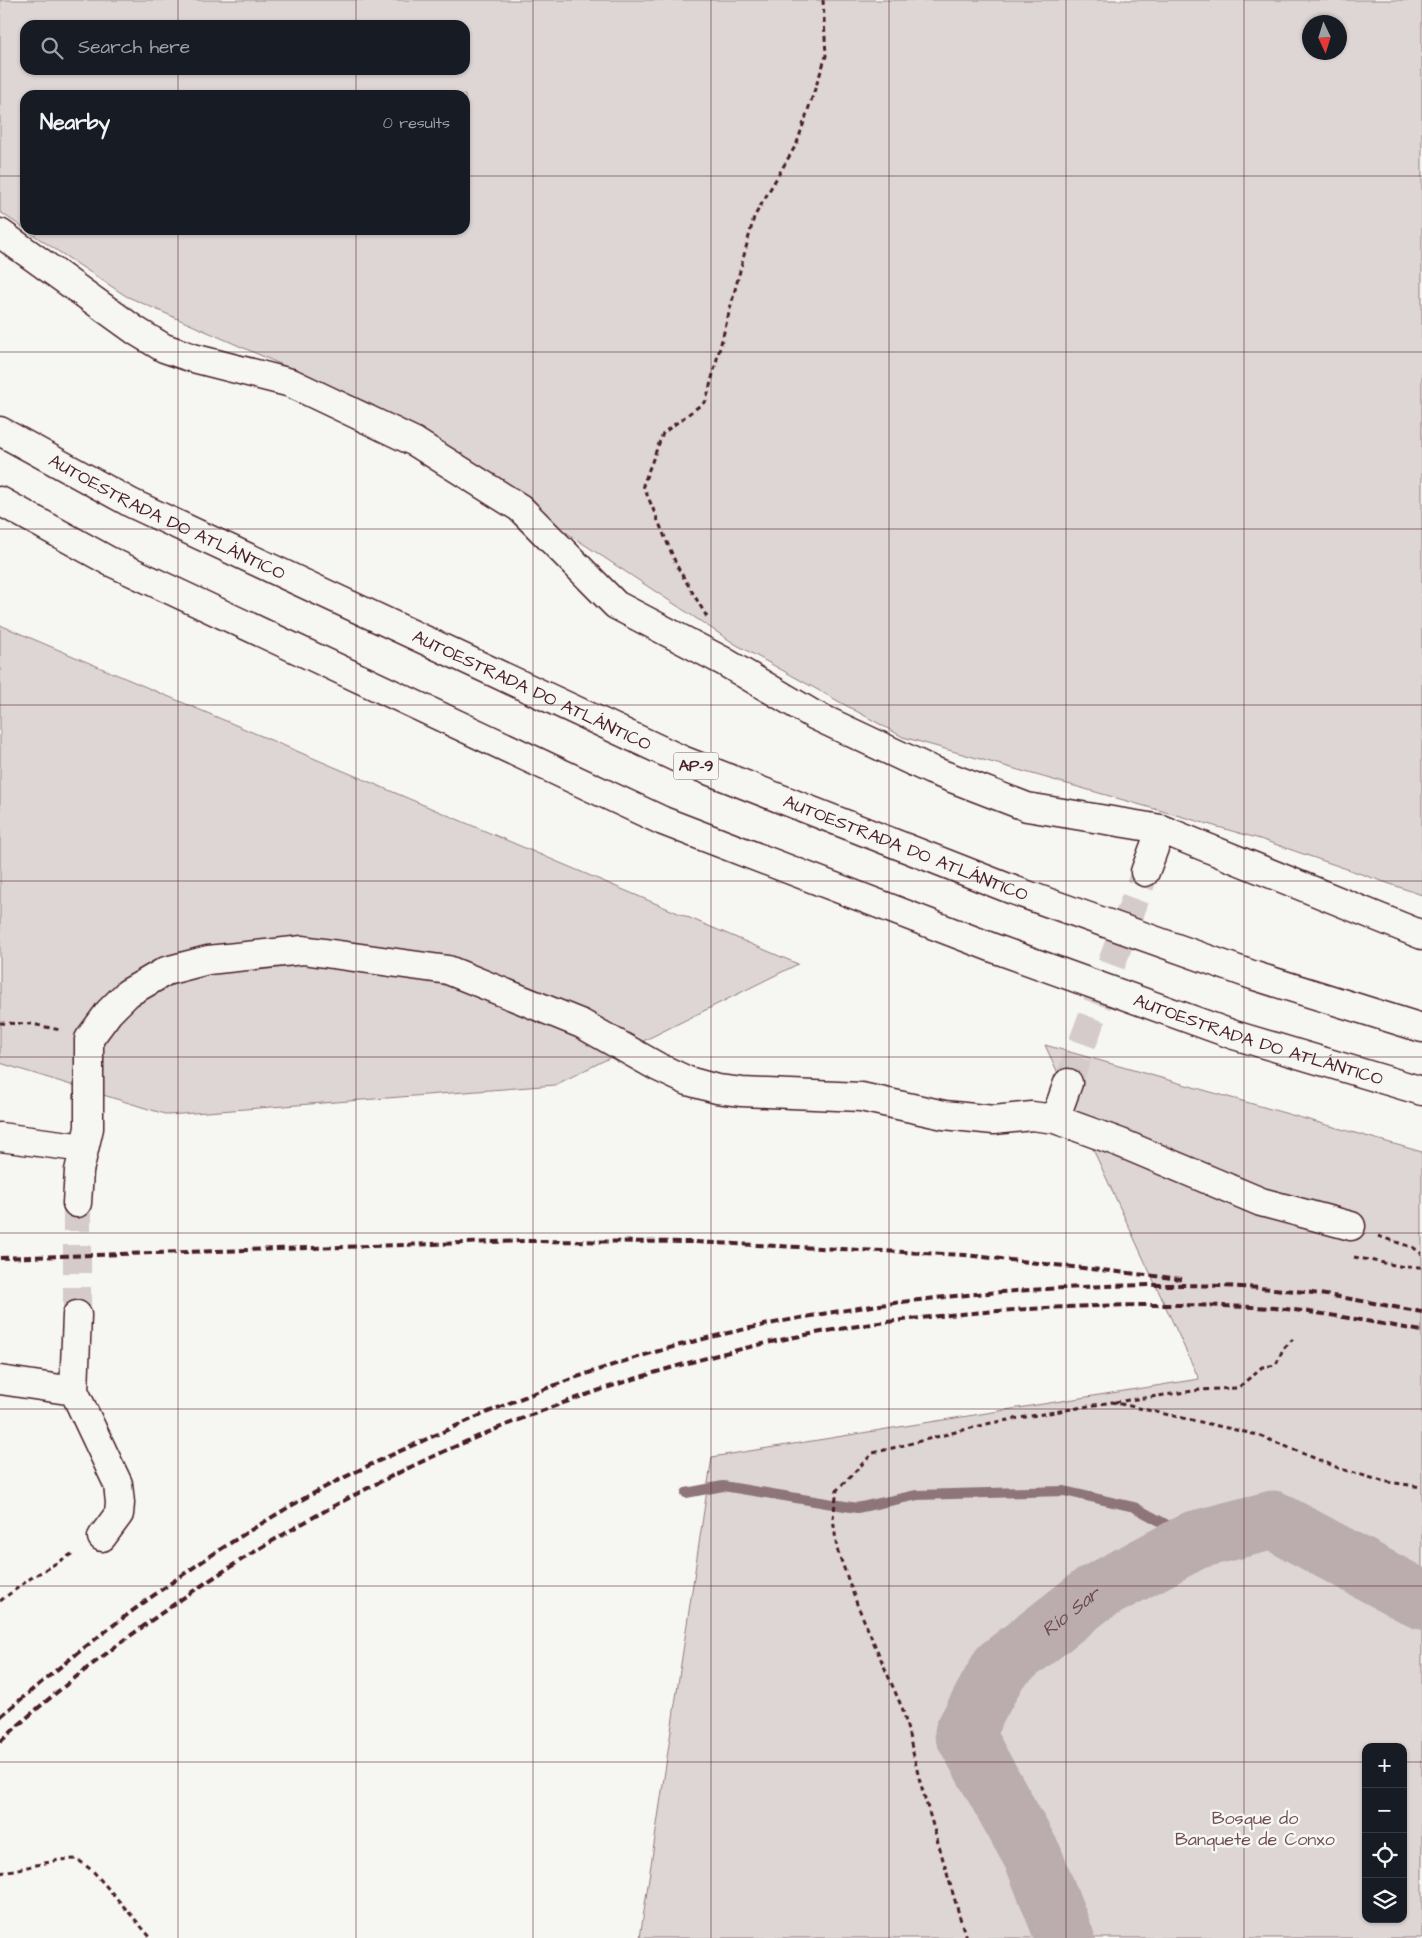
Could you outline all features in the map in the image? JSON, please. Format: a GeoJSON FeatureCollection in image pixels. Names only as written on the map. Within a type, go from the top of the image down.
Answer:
{"type":"FeatureCollection","features":[{"type":"Feature","properties":{"kind":"main road"},"geometry":{"type":"LineString","coordinates":[[0,233],[136,331],[164,348],[291,383],[415,442],[520,508],[616,605],[723,661],[814,715],[940,774],[1027,807],[1161,829],[1422,935]]}},
{"type":"Feature","properties":{"kind":"main road","name":"AUTOESTRADA DO ATLÁNTICO"},"geometry":{"type":"LineString","coordinates":[[0,431],[131,503],[682,760],[1013,890],[1255,976],[1422,1028]]}},
{"type":"Feature","properties":{"kind":"main road","name":"AUTOESTRADA DO ATLÁNTICO"},"geometry":{"type":"LineString","coordinates":[[0,501],[109,561],[663,821],[996,949],[1234,1035],[1422,1092]]}},
{"type":"Feature","properties":{"kind":"main road"},"geometry":{"type":"LineString","coordinates":[[1145,872],[1161,829]]}},
{"type":"Feature","properties":{"kind":"main road"},"geometry":{"type":"LineString","coordinates":[[77,1203],[79,1171],[86,1138],[89,1039],[108,1012],[128,993],[166,971],[208,960],[303,950],[448,970],[582,1024],[666,1071],[688,1081],[717,1089],[742,1092],[861,1097],[944,1115],[994,1120],[1032,1116],[1054,1119],[1121,1143],[1261,1202],[1351,1226]]}},
{"type":"Feature","properties":{"kind":"main road"},"geometry":{"type":"LineString","coordinates":[[1054,1119],[1068,1083]]}},
{"type":"Feature","properties":{"kind":"main road"},"geometry":{"type":"LineString","coordinates":[[0,1137],[86,1138]]}},
{"type":"Feature","properties":{"kind":"main road"},"geometry":{"type":"LineString","coordinates":[[77,1315],[74,1391],[118,1484],[119,1514],[102,1537]]}},
{"type":"Feature","properties":{"kind":"main road"},"geometry":{"type":"LineString","coordinates":[[0,1380],[74,1391]]}},
{"type":"Feature","properties":{"kind":"path"},"geometry":{"type":"LineString","coordinates":[[723,661],[714,628],[677,566],[643,485],[663,433],[706,401],[754,217],[797,143],[826,56],[823,0]]}},
{"type":"Feature","properties":{"kind":"path"},"geometry":{"type":"LineString","coordinates":[[0,1023],[54,1028],[89,1039]]}},
{"type":"Feature","properties":{"kind":"path"},"geometry":{"type":"LineString","coordinates":[[1351,1226],[1414,1248],[1422,1254]]}},
{"type":"Feature","properties":{"kind":"path"},"geometry":{"type":"LineString","coordinates":[[1350,1256],[1404,1267],[1422,1266]]}},
{"type":"Feature","properties":{"kind":"path"},"geometry":{"type":"LineString","coordinates":[[966,1938],[919,1778],[902,1710],[837,1549],[833,1518],[837,1490],[873,1454],[991,1423],[1112,1402],[1200,1390],[1238,1388],[1262,1367],[1276,1365],[1283,1349],[1293,1340]]}},
{"type":"Feature","properties":{"kind":"path"},"geometry":{"type":"LineString","coordinates":[[1112,1402],[1258,1435],[1341,1469],[1382,1481],[1422,1487]]}},
{"type":"Feature","properties":{"kind":"path"},"geometry":{"type":"LineString","coordinates":[[0,1601],[31,1578],[102,1537]]}},
{"type":"Feature","properties":{"kind":"path"},"geometry":{"type":"LineString","coordinates":[[0,1872],[58,1860],[77,1859],[98,1877],[151,1938]]}},
{"type":"Feature","properties":{"kind":"green space"},"geometry":{"type":"Polygon","coordinates":[[[0,0],[1422,0],[1422,895],[1260,839],[903,737],[735,644],[373,405],[126,296],[34,235],[470,235],[470,90],[20,90],[20,226],[0,212],[0,0]]]}},
{"type":"Feature","properties":{"kind":"green space"},"geometry":{"type":"Polygon","coordinates":[[[0,625],[798,964],[555,1085],[168,1115],[0,1063],[0,625]]]}},
{"type":"Feature","properties":{"kind":"green space","name":"Bosque do Banquete de Conxo"},"geometry":{"type":"Polygon","coordinates":[[[1045,1045],[1422,1152],[1422,1938],[640,1938],[712,1457],[1199,1379],[1045,1045]]]}},
{"type":"Feature","properties":{"kind":"waterway"},"geometry":{"type":"LineString","coordinates":[[686,1493],[723,1486],[857,1508],[917,1495],[1064,1491],[1134,1507],[1195,1540]]}},
{"type":"Feature","properties":{"kind":"waterway","name":"Río Sar"},"geometry":{"type":"LineString","coordinates":[[1065,1938],[1033,1857],[964,1733],[1000,1667],[1092,1595],[1195,1540],[1273,1520],[1422,1600]]}},
{"type":"Feature","properties":{"kind":"tunnel"},"geometry":{"type":"LineString","coordinates":[[1068,1083],[1145,872]]}},
{"type":"Feature","properties":{"kind":"tunnel"},"geometry":{"type":"LineString","coordinates":[[77,1203],[77,1315]]}},
{"type":"Feature","properties":{"kind":"railway"},"geometry":{"type":"LineString","coordinates":[[0,1258],[526,1241],[694,1242],[965,1255],[1182,1279]]}},
{"type":"Feature","properties":{"kind":"railway"},"geometry":{"type":"LineString","coordinates":[[0,1717],[135,1609],[206,1559],[310,1495],[464,1422],[520,1399],[617,1364],[677,1346],[799,1318],[861,1308],[923,1299],[1077,1287],[1166,1285],[1226,1286],[1285,1290],[1422,1312]]}},
{"type":"Feature","properties":{"kind":"railway"},"geometry":{"type":"LineString","coordinates":[[0,1742],[76,1677],[156,1617],[226,1569],[299,1525],[374,1485],[450,1449],[528,1416],[608,1388],[689,1363],[771,1342],[839,1329],[908,1319],[1068,1307],[1179,1305],[1277,1308],[1422,1331]]}}]}
